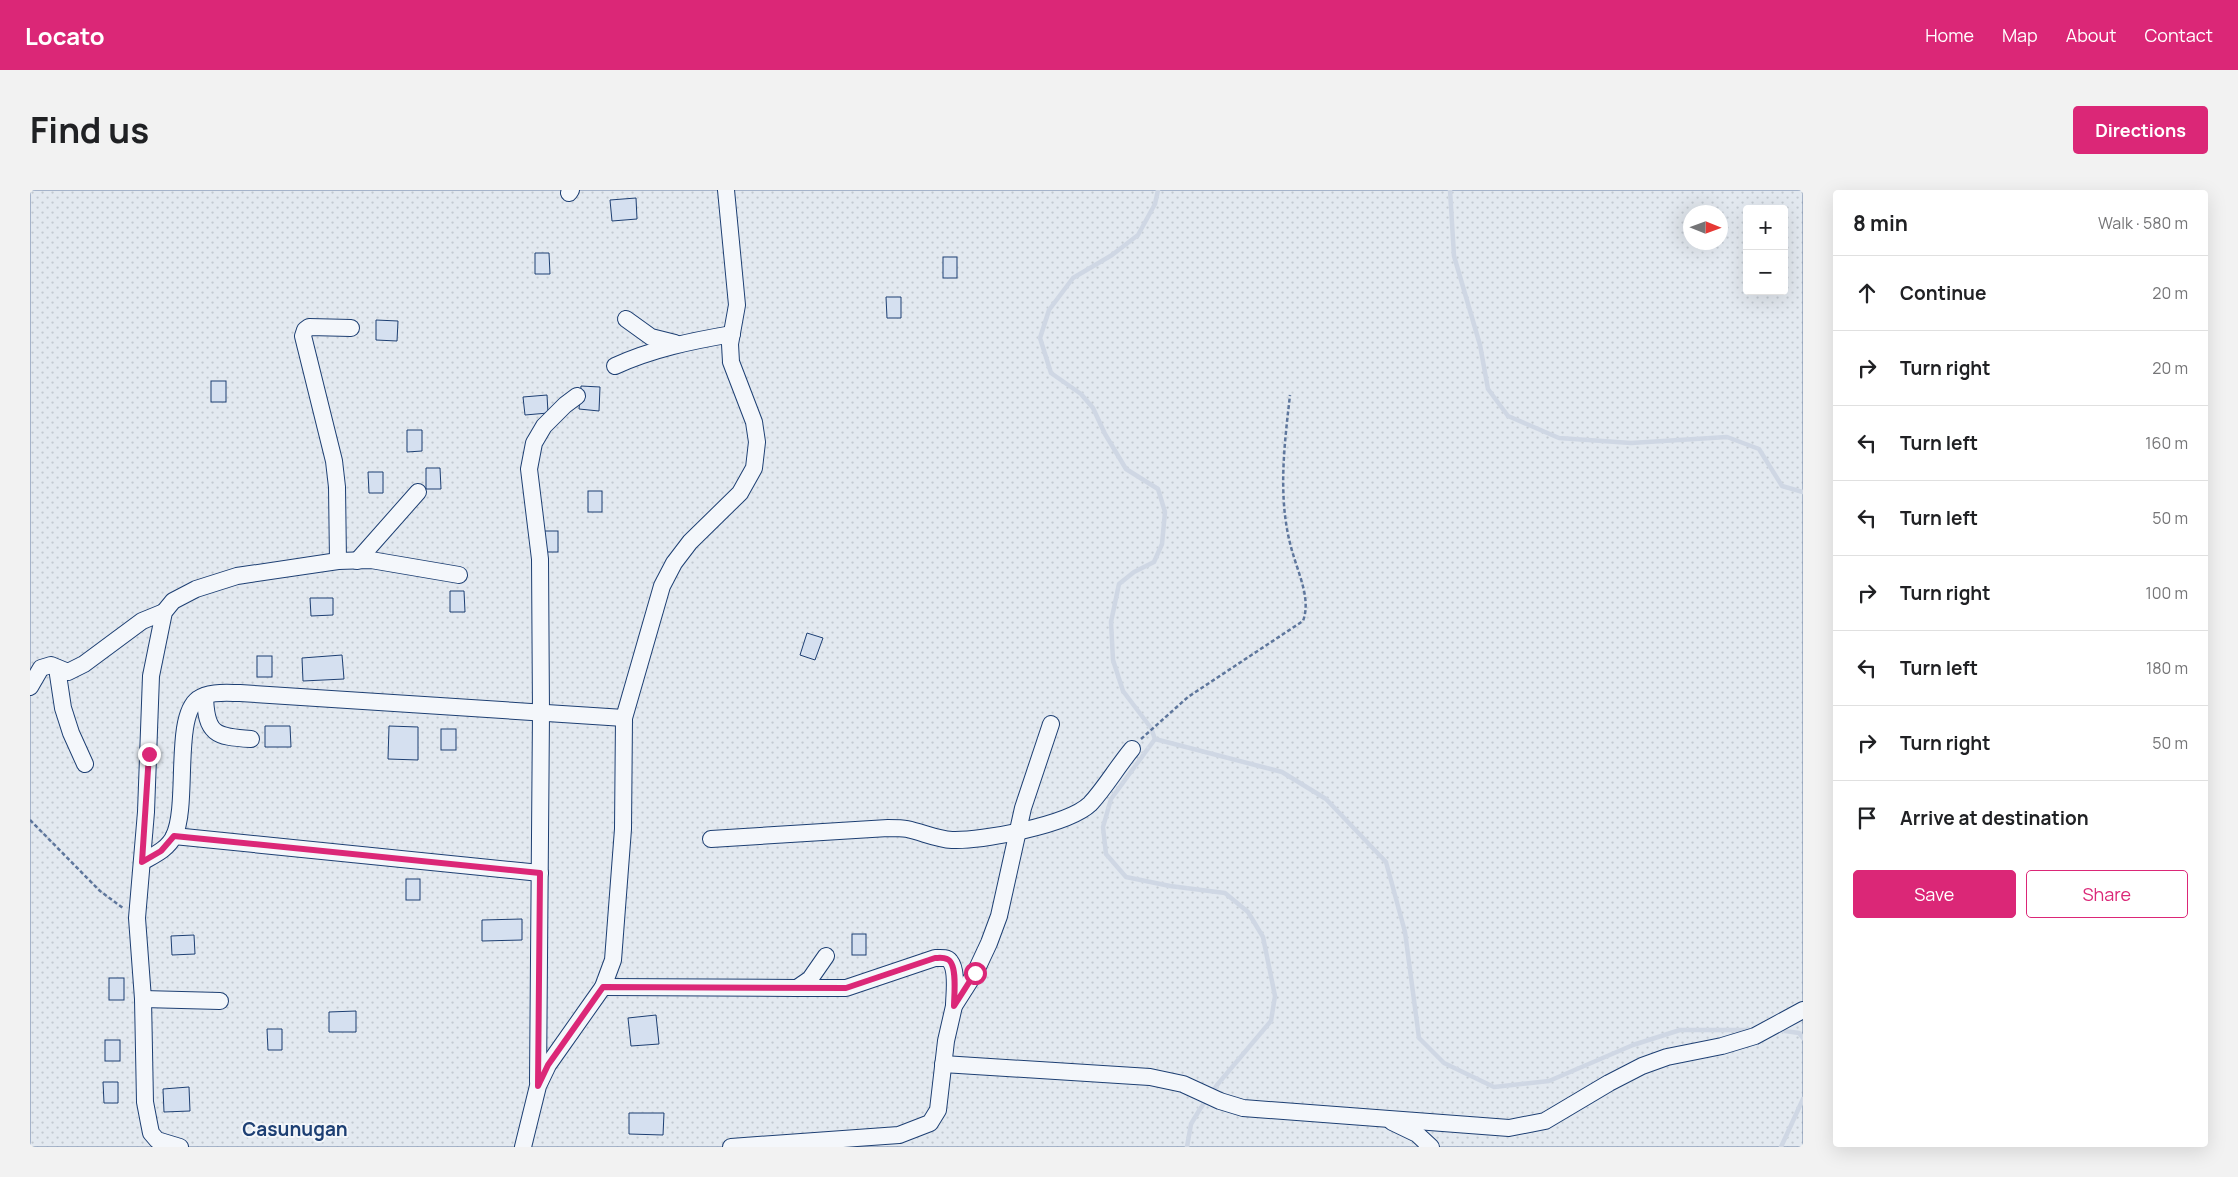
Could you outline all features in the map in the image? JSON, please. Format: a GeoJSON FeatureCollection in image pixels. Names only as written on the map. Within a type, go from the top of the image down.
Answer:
{"type":"FeatureCollection","features":[{"type":"Feature","properties":{"kind":"street"},"geometry":{"type":"LineString","coordinates":[[523,1147],[538,1086],[548,1065],[603,987],[613,960],[623,829],[624,718],[666,578],[674,563],[690,542],[740,493],[754,468],[757,442],[754,422],[731,362],[736,298],[726,190]]}},
{"type":"Feature","properties":{"kind":"street"},"geometry":{"type":"LineString","coordinates":[[626,319],[651,337],[681,344]]}},
{"type":"Feature","properties":{"kind":"street"},"geometry":{"type":"LineString","coordinates":[[338,561],[337,487],[334,461],[303,336],[305,330],[309,327],[351,328]]}},
{"type":"Feature","properties":{"kind":"street"},"geometry":{"type":"LineString","coordinates":[[615,366],[640,354],[732,334]]}},
{"type":"Feature","properties":{"kind":"street"},"geometry":{"type":"LineString","coordinates":[[538,1086],[541,713],[540,559],[528,469],[534,443],[544,426],[565,405],[578,396]]}},
{"type":"Feature","properties":{"kind":"street"},"geometry":{"type":"LineString","coordinates":[[357,561],[418,492]]}},
{"type":"Feature","properties":{"kind":"street"},"geometry":{"type":"LineString","coordinates":[[180,1147],[157,1140],[151,1133],[145,1102],[144,999],[137,918],[149,754],[151,676],[164,612],[173,601],[196,589],[237,576],[338,561],[371,560],[459,575]]}},
{"type":"Feature","properties":{"kind":"street"},"geometry":{"type":"LineString","coordinates":[[30,688],[41,668],[52,665],[68,672],[84,664],[142,621],[164,612]]}},
{"type":"Feature","properties":{"kind":"street"},"geometry":{"type":"LineString","coordinates":[[57,668],[64,708],[71,733],[85,764]]}},
{"type":"Feature","properties":{"kind":"street"},"geometry":{"type":"LineString","coordinates":[[142,862],[161,851],[174,836],[182,786],[184,743],[188,714],[198,699],[215,693],[240,693],[624,718]]}},
{"type":"Feature","properties":{"kind":"street"},"geometry":{"type":"LineString","coordinates":[[205,696],[205,717],[216,732],[224,737],[251,739]]}},
{"type":"Feature","properties":{"kind":"street"},"geometry":{"type":"LineString","coordinates":[[954,1006],[975,973],[999,916],[1017,830],[1051,724]]}},
{"type":"Feature","properties":{"kind":"street"},"geometry":{"type":"LineString","coordinates":[[711,838],[888,828],[907,829],[920,834],[951,840],[979,838],[1054,822],[1088,805],[1132,750]]}},
{"type":"Feature","properties":{"kind":"street"},"geometry":{"type":"LineString","coordinates":[[174,836],[540,873]]}},
{"type":"Feature","properties":{"kind":"street"},"geometry":{"type":"LineString","coordinates":[[797,988],[810,979],[826,956]]}},
{"type":"Feature","properties":{"kind":"street"},"geometry":{"type":"LineString","coordinates":[[603,987],[846,988],[935,958],[950,960],[954,969],[954,1006],[943,1064],[938,1110],[930,1123],[899,1134],[731,1147]]}},
{"type":"Feature","properties":{"kind":"street"},"geometry":{"type":"LineString","coordinates":[[144,999],[220,1001]]}},
{"type":"Feature","properties":{"kind":"street"},"geometry":{"type":"LineString","coordinates":[[943,1064],[1150,1078],[1183,1084],[1220,1101],[1243,1108],[1509,1128],[1545,1121],[1642,1066],[1667,1057],[1722,1046],[1754,1036],[1803,1010]]}},
{"type":"Feature","properties":{"kind":"street"},"geometry":{"type":"LineString","coordinates":[[1388,1119],[1399,1127],[1417,1134],[1431,1147]]}},
{"type":"Feature","properties":{"kind":"path"},"geometry":{"type":"LineString","coordinates":[[1132,750],[1151,728],[1188,697],[1303,621],[1307,611],[1288,537],[1283,498],[1290,394]]}},
{"type":"Feature","properties":{"kind":"path"},"geometry":{"type":"LineString","coordinates":[[30,820],[100,890],[137,918]]}},
{"type":"Feature","properties":{"kind":"shaded area"},"geometry":{"type":"Polygon","coordinates":[[[30,190],[1803,190],[1803,1147],[30,1147],[30,190]]]}},
{"type":"Feature","properties":{"kind":"building"},"geometry":{"type":"Polygon","coordinates":[[[636,198],[637,219],[612,221],[610,200],[636,198]]]}},
{"type":"Feature","properties":{"kind":"building"},"geometry":{"type":"Polygon","coordinates":[[[535,253],[549,253],[550,274],[535,274],[535,253]]]}},
{"type":"Feature","properties":{"kind":"building"},"geometry":{"type":"Polygon","coordinates":[[[943,257],[957,257],[957,278],[943,278],[943,257]]]}},
{"type":"Feature","properties":{"kind":"building"},"geometry":{"type":"Polygon","coordinates":[[[886,297],[901,297],[901,318],[887,318],[886,297]]]}},
{"type":"Feature","properties":{"kind":"building"},"geometry":{"type":"Polygon","coordinates":[[[376,320],[398,321],[397,341],[376,340],[376,320]]]}},
{"type":"Feature","properties":{"kind":"building"},"geometry":{"type":"Polygon","coordinates":[[[211,381],[226,381],[226,402],[211,402],[211,381]]]}},
{"type":"Feature","properties":{"kind":"building"},"geometry":{"type":"Polygon","coordinates":[[[581,386],[600,387],[599,411],[579,409],[581,386]]]}},
{"type":"Feature","properties":{"kind":"building"},"geometry":{"type":"Polygon","coordinates":[[[547,395],[548,413],[525,415],[523,397],[547,395]]]}},
{"type":"Feature","properties":{"kind":"building"},"geometry":{"type":"Polygon","coordinates":[[[407,430],[422,430],[422,451],[407,452],[407,430]]]}},
{"type":"Feature","properties":{"kind":"building"},"geometry":{"type":"Polygon","coordinates":[[[426,468],[440,468],[441,489],[426,489],[426,468]]]}},
{"type":"Feature","properties":{"kind":"building"},"geometry":{"type":"Polygon","coordinates":[[[368,472],[383,472],[383,493],[369,493],[368,472]]]}},
{"type":"Feature","properties":{"kind":"building"},"geometry":{"type":"Polygon","coordinates":[[[588,491],[602,491],[602,512],[588,512],[588,491]]]}},
{"type":"Feature","properties":{"kind":"building"},"geometry":{"type":"Polygon","coordinates":[[[544,531],[558,531],[558,552],[544,552],[544,531]]]}},
{"type":"Feature","properties":{"kind":"building"},"geometry":{"type":"Polygon","coordinates":[[[450,591],[464,591],[465,612],[450,612],[450,591]]]}},
{"type":"Feature","properties":{"kind":"building"},"geometry":{"type":"Polygon","coordinates":[[[310,598],[333,598],[333,615],[311,616],[310,598]]]}},
{"type":"Feature","properties":{"kind":"building"},"geometry":{"type":"Polygon","coordinates":[[[807,633],[823,638],[815,660],[800,655],[807,633]]]}},
{"type":"Feature","properties":{"kind":"building"},"geometry":{"type":"Polygon","coordinates":[[[342,655],[344,679],[303,681],[302,658],[342,655]]]}},
{"type":"Feature","properties":{"kind":"building"},"geometry":{"type":"Polygon","coordinates":[[[257,656],[272,656],[272,677],[257,677],[257,656]]]}},
{"type":"Feature","properties":{"kind":"building"},"geometry":{"type":"Polygon","coordinates":[[[265,726],[290,726],[291,747],[265,747],[265,726]]]}},
{"type":"Feature","properties":{"kind":"building"},"geometry":{"type":"Polygon","coordinates":[[[389,726],[418,727],[418,760],[388,759],[389,726]]]}},
{"type":"Feature","properties":{"kind":"building"},"geometry":{"type":"Polygon","coordinates":[[[441,729],[456,729],[456,750],[441,750],[441,729]]]}},
{"type":"Feature","properties":{"kind":"building"},"geometry":{"type":"Polygon","coordinates":[[[406,879],[420,879],[420,900],[406,900],[406,879]]]}},
{"type":"Feature","properties":{"kind":"building"},"geometry":{"type":"Polygon","coordinates":[[[522,919],[522,940],[482,941],[482,920],[522,919]]]}},
{"type":"Feature","properties":{"kind":"building"},"geometry":{"type":"Polygon","coordinates":[[[852,934],[866,934],[866,955],[852,955],[852,934]]]}},
{"type":"Feature","properties":{"kind":"building"},"geometry":{"type":"Polygon","coordinates":[[[194,935],[195,954],[172,955],[171,936],[194,935]]]}},
{"type":"Feature","properties":{"kind":"building"},"geometry":{"type":"Polygon","coordinates":[[[109,978],[124,978],[124,1000],[109,1000],[109,978]]]}},
{"type":"Feature","properties":{"kind":"building"},"geometry":{"type":"Polygon","coordinates":[[[356,1011],[356,1032],[329,1032],[329,1012],[356,1011]]]}},
{"type":"Feature","properties":{"kind":"building"},"geometry":{"type":"Polygon","coordinates":[[[656,1015],[659,1044],[631,1046],[628,1018],[656,1015]]]}},
{"type":"Feature","properties":{"kind":"building"},"geometry":{"type":"Polygon","coordinates":[[[267,1029],[282,1029],[282,1050],[268,1050],[267,1029]]]}},
{"type":"Feature","properties":{"kind":"building"},"geometry":{"type":"Polygon","coordinates":[[[105,1040],[120,1040],[120,1061],[105,1061],[105,1040]]]}},
{"type":"Feature","properties":{"kind":"building"},"geometry":{"type":"Polygon","coordinates":[[[103,1082],[118,1082],[118,1103],[104,1103],[103,1082]]]}},
{"type":"Feature","properties":{"kind":"building"},"geometry":{"type":"Polygon","coordinates":[[[189,1087],[190,1111],[164,1112],[163,1089],[189,1087]]]}},
{"type":"Feature","properties":{"kind":"building"},"geometry":{"type":"Polygon","coordinates":[[[629,1113],[664,1113],[663,1135],[629,1134],[629,1113]]]}},
{"type":"Feature","properties":{"kind":"waterway"},"geometry":{"type":"LineString","coordinates":[[1155,739],[1151,728],[1123,691],[1113,660],[1111,622],[1119,584],[1134,572],[1154,562],[1162,544],[1165,512],[1158,489],[1126,469],[1105,434],[1093,408],[1081,394],[1051,373],[1040,338],[1049,310],[1073,278],[1112,255],[1138,235],[1155,204],[1158,190]]}},
{"type":"Feature","properties":{"kind":"waterway"},"geometry":{"type":"LineString","coordinates":[[1450,190],[1454,256],[1480,345],[1488,389],[1508,416],[1559,438],[1631,443],[1727,437],[1759,449],[1782,486],[1803,492]]}},
{"type":"Feature","properties":{"kind":"waterway"},"geometry":{"type":"LineString","coordinates":[[1155,739],[1282,772],[1326,799],[1386,862],[1405,932],[1419,1038],[1444,1063],[1494,1087],[1549,1081],[1633,1045],[1680,1030],[1753,1030]]}},
{"type":"Feature","properties":{"kind":"waterway"},"geometry":{"type":"LineString","coordinates":[[1155,739],[1111,799],[1103,827],[1106,854],[1126,877],[1170,886],[1225,893],[1248,912],[1263,937],[1275,996],[1271,1021],[1217,1085],[1200,1109],[1191,1124],[1187,1147]]}},
{"type":"Feature","properties":{"kind":"waterway"},"geometry":{"type":"LineString","coordinates":[[1778,1030],[1799,1033],[1803,1038]]}},
{"type":"Feature","properties":{"kind":"waterway"},"geometry":{"type":"LineString","coordinates":[[1781,1147],[1803,1099]]}},
{"type":"Feature","properties":{"kind":"district","name":"Casunugan"},"geometry":{"type":"Point","coordinates":[295,1129]}},
{"type":"Feature","properties":{"kind":"route"},"geometry":{"type":"LineString","coordinates":[[149,754],[142,862],[161,851],[174,836],[540,873],[538,1086],[548,1065],[603,987],[846,988],[935,958],[946,958],[950,960],[954,969],[954,1006],[975,973]]}}]}
